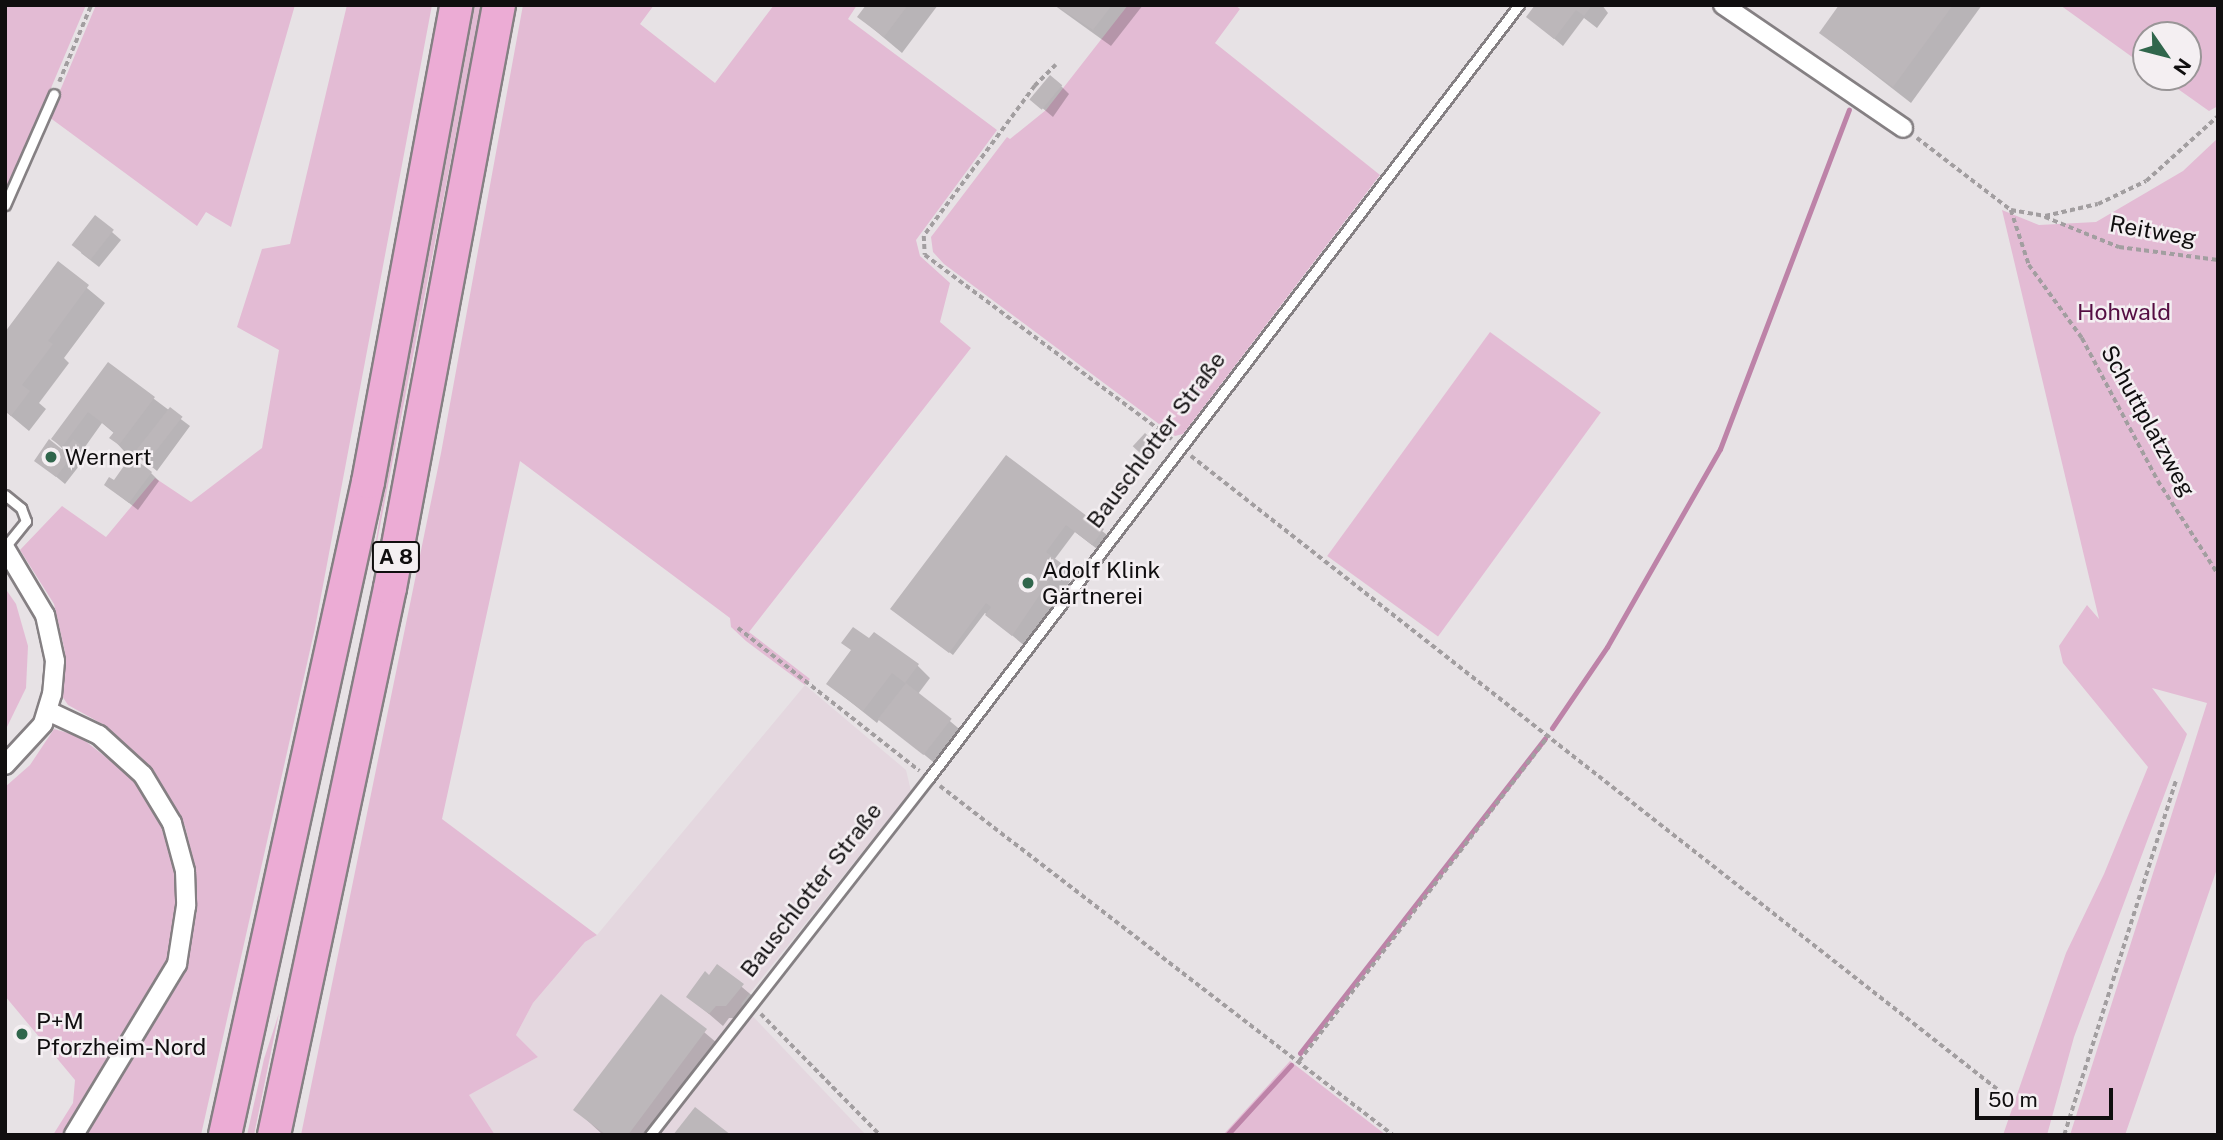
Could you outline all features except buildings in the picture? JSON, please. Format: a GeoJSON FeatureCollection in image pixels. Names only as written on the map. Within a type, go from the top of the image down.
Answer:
{"type":"FeatureCollection","features":[{"type":"Feature","properties":{"kind":"highway","name":"A 8"},"geometry":{"type":"LineString","coordinates":[[225,1135],[368,481],[456,5]]}},
{"type":"Feature","properties":{"kind":"highway","name":"A 8"},"geometry":{"type":"LineString","coordinates":[[274,1135],[393,574],[499,5]]}},
{"type":"Feature","properties":{"kind":"street"},"geometry":{"type":"LineString","coordinates":[[1723,5],[1903,128]]}},
{"type":"Feature","properties":{"kind":"street"},"geometry":{"type":"LineString","coordinates":[[5,548],[36,595],[51,632],[55,669],[48,711],[35,736],[5,765]]}},
{"type":"Feature","properties":{"kind":"street"},"geometry":{"type":"LineString","coordinates":[[48,711],[99,735],[142,775],[173,822],[185,871],[185,916],[177,964],[74,1135]]}},
{"type":"Feature","properties":{"kind":"lane","name":"Bauschlotter Straße"},"geometry":{"type":"LineString","coordinates":[[650,1135],[929,778],[1519,5]]}},
{"type":"Feature","properties":{"kind":"lane"},"geometry":{"type":"LineString","coordinates":[[5,205],[54,94]]}},
{"type":"Feature","properties":{"kind":"lane"},"geometry":{"type":"LineString","coordinates":[[5,495],[21,508],[26,521],[5,548]]}},
{"type":"Feature","properties":{"kind":"path"},"geometry":{"type":"LineString","coordinates":[[54,94],[91,5]]}},
{"type":"Feature","properties":{"kind":"path"},"geometry":{"type":"LineString","coordinates":[[1056,65],[1035,86],[924,236],[925,255],[1181,446],[2001,1093]]}},
{"type":"Feature","properties":{"kind":"path"},"geometry":{"type":"LineString","coordinates":[[1903,128],[2011,210],[2045,216],[2098,204],[2137,186],[2165,169],[2218,116]]}},
{"type":"Feature","properties":{"kind":"path","name":"Schuttplatzweg"},"geometry":{"type":"LineString","coordinates":[[2011,210],[2029,265],[2082,338],[2158,481],[2218,574]]}},
{"type":"Feature","properties":{"kind":"path","name":"Reitweg"},"geometry":{"type":"LineString","coordinates":[[2045,216],[2119,247],[2218,260]]}},
{"type":"Feature","properties":{"kind":"path"},"geometry":{"type":"LineString","coordinates":[[738,628],[1393,1135]]}},
{"type":"Feature","properties":{"kind":"path"},"geometry":{"type":"LineString","coordinates":[[1300,1061],[1549,735]]}},
{"type":"Feature","properties":{"kind":"path"},"geometry":{"type":"LineString","coordinates":[[2064,1135],[2176,779]]}},
{"type":"Feature","properties":{"kind":"path"},"geometry":{"type":"LineString","coordinates":[[752,1005],[880,1135]]}},
{"type":"Feature","properties":{"kind":"shaded area"},"geometry":{"type":"Polygon","coordinates":[[[805,685],[906,770],[911,791],[741,1004],[866,1135],[495,1135],[468,1095],[538,1057],[516,1035],[533,1003],[585,942],[597,935],[805,685]]]}},
{"type":"Feature","properties":{"kind":"green space"},"geometry":{"type":"Polygon","coordinates":[[[5,5],[86,5],[5,197],[5,5]]]}},
{"type":"Feature","properties":{"kind":"green space"},"geometry":{"type":"Polygon","coordinates":[[[96,5],[295,5],[231,227],[206,212],[197,226],[49,117],[96,5]]]}},
{"type":"Feature","properties":{"kind":"green space"},"geometry":{"type":"Polygon","coordinates":[[[347,5],[432,5],[315,628],[201,1135],[87,1135],[183,970],[197,910],[195,867],[185,826],[154,771],[106,726],[68,705],[60,693],[65,652],[54,604],[20,550],[62,506],[106,537],[155,478],[191,502],[262,448],[279,350],[237,327],[262,249],[290,244],[347,5]]]}},
{"type":"Feature","properties":{"kind":"green space"},"geometry":{"type":"Polygon","coordinates":[[[475,5],[481,5],[369,583],[379,522],[475,5]]]}},
{"type":"Feature","properties":{"kind":"green space"},"geometry":{"type":"Polygon","coordinates":[[[523,5],[654,5],[640,24],[715,83],[774,5],[857,5],[848,19],[997,130],[916,240],[920,256],[950,283],[940,322],[971,348],[749,632],[810,679],[805,685],[746,641],[731,627],[730,618],[520,461],[442,819],[597,935],[585,942],[533,1003],[516,1035],[538,1057],[469,1095],[495,1135],[301,1135],[441,453],[523,5]]]}},
{"type":"Feature","properties":{"kind":"green space"},"geometry":{"type":"Polygon","coordinates":[[[1128,5],[1235,5],[1240,9],[1215,43],[1380,175],[1183,434],[1175,436],[944,264],[933,252],[931,237],[1007,137],[1010,139],[1046,110],[1128,5]]]}},
{"type":"Feature","properties":{"kind":"green space"},"geometry":{"type":"Polygon","coordinates":[[[2060,5],[2218,5],[2218,106],[2209,111],[2181,91],[2202,91],[2202,21],[2132,21],[2132,57],[2060,5]]]}},
{"type":"Feature","properties":{"kind":"green space","name":"Hohwald"},"geometry":{"type":"Polygon","coordinates":[[[2218,138],[2218,866],[2125,1135],[2070,1135],[2207,703],[2152,688],[2187,734],[2074,1037],[2047,1135],[2003,1135],[2066,953],[2104,874],[2148,767],[2063,663],[2059,646],[2087,605],[2099,619],[2002,210],[2039,225],[2096,222],[2183,171],[2218,138]]]}},
{"type":"Feature","properties":{"kind":"green space"},"geometry":{"type":"Polygon","coordinates":[[[1490,332],[1601,413],[1438,637],[1327,556],[1490,332]]]}},
{"type":"Feature","properties":{"kind":"green space"},"geometry":{"type":"Polygon","coordinates":[[[5,588],[16,604],[28,646],[26,688],[5,731],[5,588]]]}},
{"type":"Feature","properties":{"kind":"green space"},"geometry":{"type":"Polygon","coordinates":[[[54,729],[79,736],[131,777],[159,821],[174,866],[178,913],[169,957],[145,1007],[68,1135],[53,1135],[73,1103],[75,1080],[5,996],[5,787],[30,765],[54,729]]]}},
{"type":"Feature","properties":{"kind":"green space"},"geometry":{"type":"Polygon","coordinates":[[[279,1013],[254,1135],[247,1135],[264,1059],[279,1013]]]}},
{"type":"Feature","properties":{"kind":"green space"},"geometry":{"type":"Polygon","coordinates":[[[1290,1061],[1386,1135],[1223,1135],[1290,1061]]]}},
{"type":"Feature","properties":{"kind":"waterway"},"geometry":{"type":"LineString","coordinates":[[1552,728],[1607,647],[1720,449],[1849,110]]}},
{"type":"Feature","properties":{"kind":"waterway"},"geometry":{"type":"LineString","coordinates":[[1300,1053],[1545,738]]}},
{"type":"Feature","properties":{"kind":"waterway"},"geometry":{"type":"LineString","coordinates":[[1227,1135],[1291,1065]]}},
{"type":"Feature","properties":{"kind":"place","name":"Wernert"},"geometry":{"type":"Point","coordinates":[51,457]}},
{"type":"Feature","properties":{"kind":"place","name":"Adolf Klink Gärtnerei"},"geometry":{"type":"Point","coordinates":[1028,583]}},
{"type":"Feature","properties":{"kind":"place","name":"P+M Pforzheim-Nord"},"geometry":{"type":"Point","coordinates":[22,1034]}}]}
